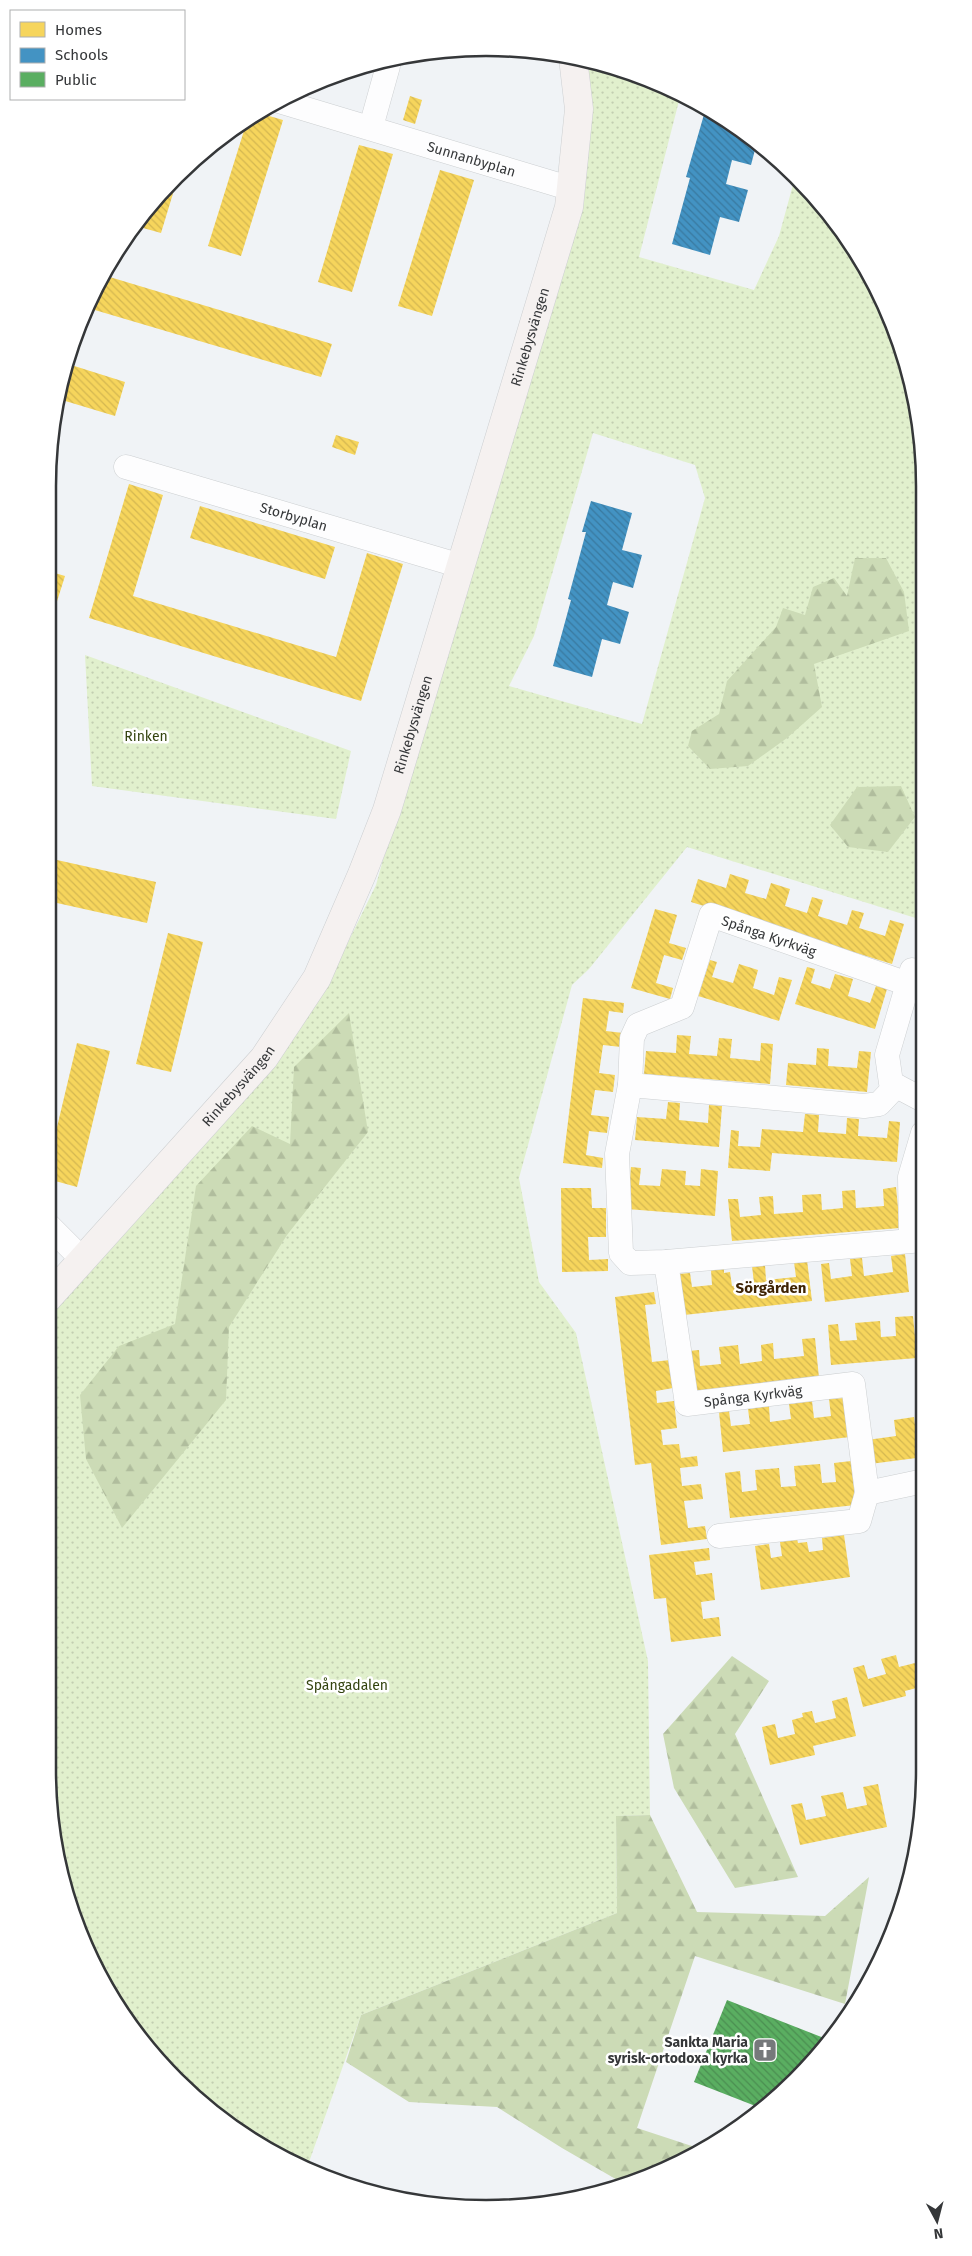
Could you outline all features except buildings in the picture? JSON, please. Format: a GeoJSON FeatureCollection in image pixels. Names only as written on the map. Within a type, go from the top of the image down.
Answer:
{"type":"FeatureCollection","features":[{"type":"Feature","properties":{"kind":"street","name":"Rinkebysvängen"},"geometry":{"type":"LineString","coordinates":[[56,1289],[264,1058],[317,978],[362,874],[386,810],[569,208],[579,109],[574,66]]}},
{"type":"Feature","properties":{"kind":"street"},"geometry":{"type":"LineString","coordinates":[[371,127],[387,68]]}},
{"type":"Feature","properties":{"kind":"street","name":"Sunnanbyplan"},"geometry":{"type":"LineString","coordinates":[[290,104],[572,189]]}},
{"type":"Feature","properties":{"kind":"street","name":"Storbyplan"},"geometry":{"type":"LineString","coordinates":[[126,467],[461,566]]}},
{"type":"Feature","properties":{"kind":"street","name":"Spånga Kyrkväg"},"geometry":{"type":"LineString","coordinates":[[896,1086],[890,1083],[887,1055],[910,977],[711,915],[682,1007],[638,1025],[632,1038],[630,1085],[617,1154],[621,1253],[630,1263],[666,1262],[916,1240]]}},
{"type":"Feature","properties":{"kind":"street"},"geometry":{"type":"LineString","coordinates":[[630,1085],[864,1106],[879,1104],[896,1086],[916,1096]]}},
{"type":"Feature","properties":{"kind":"street","name":"Spånga Kyrkväg"},"geometry":{"type":"LineString","coordinates":[[916,1157],[910,1178],[916,1231]]}},
{"type":"Feature","properties":{"kind":"street"},"geometry":{"type":"LineString","coordinates":[[56,1233],[82,1258]]}},
{"type":"Feature","properties":{"kind":"street","name":"Spånga Kyrkväg"},"geometry":{"type":"LineString","coordinates":[[666,1262],[687,1404],[853,1384],[867,1493],[859,1521],[718,1536]]}},
{"type":"Feature","properties":{"kind":"street"},"geometry":{"type":"LineString","coordinates":[[867,1493],[916,1484]]}},
{"type":"Feature","properties":{"kind":"green space","name":"Spångadalen"},"geometry":{"type":"Polygon","coordinates":[[[581,67],[597,71],[624,79],[679,102],[639,257],[754,290],[779,236],[793,185],[827,224],[858,271],[883,322],[893,348],[907,402],[915,458],[916,918],[687,847],[589,969],[572,985],[519,1178],[539,1282],[576,1333],[648,1661],[650,1815],[616,1816],[617,1913],[361,2015],[309,2161],[271,2142],[247,2127],[224,2111],[182,2074],[145,2032],[114,1985],[89,1934],[79,1908],[65,1854],[57,1798],[56,1309],[249,1095],[328,983],[376,885],[415,745],[534,367],[581,67]],[[593,433],[534,636],[509,686],[642,724],[705,498],[695,465],[593,433]]]}},
{"type":"Feature","properties":{"kind":"green space"},"geometry":{"type":"Polygon","coordinates":[[[855,558],[886,558],[904,592],[909,631],[814,664],[822,707],[787,738],[748,766],[710,769],[688,746],[692,731],[719,714],[727,681],[776,627],[783,608],[805,615],[813,587],[834,578],[847,596],[855,558]]]}},
{"type":"Feature","properties":{"kind":"green space","name":"Rinken"},"geometry":{"type":"Polygon","coordinates":[[[85,655],[351,751],[336,819],[92,786],[85,655]]]}},
{"type":"Feature","properties":{"kind":"green space"},"geometry":{"type":"Polygon","coordinates":[[[901,786],[915,817],[888,852],[848,847],[830,825],[857,787],[901,786]]]}},
{"type":"Feature","properties":{"kind":"green space"},"geometry":{"type":"Polygon","coordinates":[[[349,1013],[368,1132],[287,1235],[229,1327],[226,1400],[122,1528],[86,1459],[80,1395],[119,1346],[175,1324],[196,1186],[252,1126],[290,1144],[294,1067],[349,1013]]]}},
{"type":"Feature","properties":{"kind":"green space"},"geometry":{"type":"Polygon","coordinates":[[[732,1656],[769,1681],[735,1734],[798,1877],[735,1888],[674,1788],[663,1734],[732,1656]]]}},
{"type":"Feature","properties":{"kind":"green space"},"geometry":{"type":"Polygon","coordinates":[[[650,1815],[697,1912],[825,1916],[869,1877],[845,2004],[695,1956],[637,2128],[693,2146],[650,2167],[616,2179],[497,2107],[409,2102],[346,2062],[361,2015],[617,1913],[616,1816],[650,1815]]]}},
{"type":"Feature","properties":{"kind":"place","name":"Sankta Maria syrisk-ortodoxa kyrka"},"geometry":{"type":"Point","coordinates":[765,2050]}},
{"type":"Feature","properties":{"kind":"district","name":"Sörgården"},"geometry":{"type":"Point","coordinates":[771,1288]}}]}
